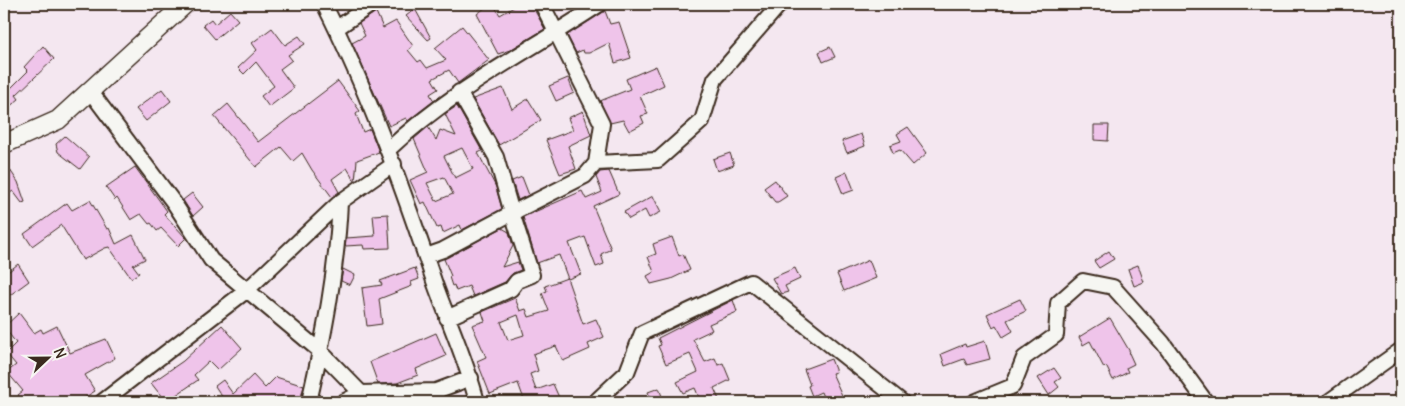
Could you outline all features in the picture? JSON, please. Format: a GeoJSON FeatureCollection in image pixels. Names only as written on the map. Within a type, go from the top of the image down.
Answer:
{"type":"FeatureCollection","features":[{"type":"Feature","properties":{"kind":"main road"},"geometry":{"type":"LineString","coordinates":[[4,143],[58,120],[184,4]]}},
{"type":"Feature","properties":{"kind":"street"},"geometry":{"type":"LineString","coordinates":[[324,4],[337,28],[394,164],[447,318],[471,378],[477,402]]}},
{"type":"Feature","properties":{"kind":"street"},"geometry":{"type":"LineString","coordinates":[[337,28],[372,4]]}},
{"type":"Feature","properties":{"kind":"street"},"geometry":{"type":"LineString","coordinates":[[426,256],[443,250],[585,176],[596,163],[602,124],[542,4]]}},
{"type":"Feature","properties":{"kind":"street"},"geometry":{"type":"LineString","coordinates":[[388,150],[412,127],[459,92],[600,4]]}},
{"type":"Feature","properties":{"kind":"street"},"geometry":{"type":"LineString","coordinates":[[596,163],[658,160],[702,121],[715,79],[780,4]]}},
{"type":"Feature","properties":{"kind":"street"},"geometry":{"type":"LineString","coordinates":[[90,91],[174,203],[211,260],[321,352],[361,394]]}},
{"type":"Feature","properties":{"kind":"street"},"geometry":{"type":"LineString","coordinates":[[447,318],[511,289],[517,281],[532,275],[496,157],[459,92]]}},
{"type":"Feature","properties":{"kind":"street"},"geometry":{"type":"LineString","coordinates":[[102,402],[246,291],[340,202],[394,164]]}},
{"type":"Feature","properties":{"kind":"street"},"geometry":{"type":"LineString","coordinates":[[309,402],[321,352],[337,253],[340,202]]}},
{"type":"Feature","properties":{"kind":"street"},"geometry":{"type":"LineString","coordinates":[[974,402],[1013,386],[1024,358],[1056,335],[1058,303],[1083,281],[1113,287],[1163,343],[1206,402]]}},
{"type":"Feature","properties":{"kind":"street"},"geometry":{"type":"LineString","coordinates":[[595,402],[627,372],[642,333],[751,282],[902,402]]}},
{"type":"Feature","properties":{"kind":"street"},"geometry":{"type":"LineString","coordinates":[[1328,402],[1363,375],[1401,350]]}},
{"type":"Feature","properties":{"kind":"street"},"geometry":{"type":"LineString","coordinates":[[343,402],[361,394],[437,397],[471,378]]}},
{"type":"Feature","properties":{"kind":"building"},"geometry":{"type":"Polygon","coordinates":[[[490,4],[493,4],[500,15],[519,4],[531,4],[545,29],[510,50],[498,54],[477,14],[490,4]]]}},
{"type":"Feature","properties":{"kind":"building"},"geometry":{"type":"Polygon","coordinates":[[[415,9],[431,38],[428,40],[406,16],[415,9]]]}},
{"type":"Feature","properties":{"kind":"building"},"geometry":{"type":"Polygon","coordinates":[[[230,11],[238,20],[215,39],[203,25],[211,19],[215,24],[230,11]]]}},
{"type":"Feature","properties":{"kind":"building"},"geometry":{"type":"Polygon","coordinates":[[[605,11],[610,24],[619,22],[631,58],[615,63],[609,43],[589,53],[584,53],[583,50],[576,53],[567,35],[605,11]]]}},
{"type":"Feature","properties":{"kind":"building"},"geometry":{"type":"Polygon","coordinates":[[[376,12],[383,28],[396,21],[413,46],[408,50],[418,62],[421,60],[427,68],[446,60],[435,48],[462,26],[489,60],[458,83],[449,70],[432,79],[438,89],[430,94],[434,101],[408,121],[406,118],[389,126],[352,43],[365,36],[359,23],[376,12]]]}},
{"type":"Feature","properties":{"kind":"building"},"geometry":{"type":"Polygon","coordinates":[[[272,28],[285,45],[299,36],[305,44],[288,55],[292,60],[280,69],[294,88],[269,107],[261,96],[274,86],[256,62],[244,74],[238,68],[257,50],[252,43],[272,28]]]}},
{"type":"Feature","properties":{"kind":"building"},"geometry":{"type":"Polygon","coordinates":[[[43,46],[54,59],[16,95],[19,99],[4,111],[4,95],[28,71],[24,67],[43,46]]]}},
{"type":"Feature","properties":{"kind":"building"},"geometry":{"type":"Polygon","coordinates":[[[830,47],[835,57],[823,62],[819,52],[830,47]]]}},
{"type":"Feature","properties":{"kind":"building"},"geometry":{"type":"Polygon","coordinates":[[[656,66],[664,85],[640,96],[648,114],[641,116],[644,123],[629,131],[623,120],[610,123],[600,101],[630,89],[626,79],[656,66]]]}},
{"type":"Feature","properties":{"kind":"building"},"geometry":{"type":"Polygon","coordinates":[[[568,78],[574,93],[556,101],[549,86],[568,78]]]}},
{"type":"Feature","properties":{"kind":"building"},"geometry":{"type":"Polygon","coordinates":[[[338,81],[360,111],[356,114],[363,132],[370,129],[379,152],[357,160],[355,181],[347,168],[332,179],[339,192],[332,197],[302,153],[293,161],[281,147],[256,167],[214,116],[228,104],[258,142],[338,81]]]}},
{"type":"Feature","properties":{"kind":"building"},"geometry":{"type":"Polygon","coordinates":[[[503,88],[512,109],[528,99],[541,120],[499,145],[473,99],[503,88]]]}},
{"type":"Feature","properties":{"kind":"building"},"geometry":{"type":"Polygon","coordinates":[[[162,89],[171,101],[146,121],[136,109],[162,89]]]}},
{"type":"Feature","properties":{"kind":"building"},"geometry":{"type":"Polygon","coordinates":[[[457,106],[482,151],[478,153],[496,187],[502,209],[462,230],[460,225],[443,233],[441,227],[437,228],[425,202],[421,204],[410,180],[428,172],[414,139],[428,127],[436,140],[440,130],[456,136],[445,114],[457,106]],[[462,148],[444,156],[455,178],[473,169],[462,148]],[[444,177],[427,183],[436,201],[453,194],[444,177]]]}},
{"type":"Feature","properties":{"kind":"building"},"geometry":{"type":"Polygon","coordinates":[[[583,111],[591,135],[568,146],[576,169],[560,174],[546,140],[573,130],[568,118],[583,111]]]}},
{"type":"Feature","properties":{"kind":"building"},"geometry":{"type":"Polygon","coordinates":[[[1094,125],[1109,125],[1108,141],[1094,140],[1094,125]]]}},
{"type":"Feature","properties":{"kind":"building"},"geometry":{"type":"Polygon","coordinates":[[[908,127],[927,153],[913,165],[900,150],[893,153],[890,145],[901,141],[897,134],[908,127]]]}},
{"type":"Feature","properties":{"kind":"building"},"geometry":{"type":"Polygon","coordinates":[[[861,134],[865,146],[847,153],[842,141],[861,134]]]}},
{"type":"Feature","properties":{"kind":"building"},"geometry":{"type":"Polygon","coordinates":[[[65,136],[89,157],[80,169],[58,152],[56,144],[65,136]]]}},
{"type":"Feature","properties":{"kind":"building"},"geometry":{"type":"Polygon","coordinates":[[[730,153],[734,165],[717,171],[713,159],[730,153]]]}},
{"type":"Feature","properties":{"kind":"building"},"geometry":{"type":"Polygon","coordinates":[[[4,161],[18,182],[25,202],[22,203],[13,191],[4,197],[4,187],[8,184],[4,178],[4,161]]]}},
{"type":"Feature","properties":{"kind":"building"},"geometry":{"type":"Polygon","coordinates":[[[135,167],[167,211],[164,214],[186,238],[178,246],[161,228],[157,231],[141,214],[131,220],[117,198],[115,200],[106,187],[135,167]]]}},
{"type":"Feature","properties":{"kind":"building"},"geometry":{"type":"Polygon","coordinates":[[[609,171],[619,194],[593,206],[611,249],[601,254],[604,264],[596,267],[585,237],[569,243],[581,274],[568,279],[559,255],[537,263],[523,217],[582,191],[586,199],[602,192],[596,177],[600,172],[609,171]]]}},
{"type":"Feature","properties":{"kind":"building"},"geometry":{"type":"Polygon","coordinates":[[[847,172],[854,190],[843,194],[836,177],[847,172]]]}},
{"type":"Feature","properties":{"kind":"building"},"geometry":{"type":"Polygon","coordinates":[[[522,177],[529,195],[518,200],[512,181],[522,177]]]}},
{"type":"Feature","properties":{"kind":"building"},"geometry":{"type":"Polygon","coordinates":[[[775,180],[787,196],[778,202],[775,202],[764,188],[775,180]]]}},
{"type":"Feature","properties":{"kind":"building"},"geometry":{"type":"Polygon","coordinates":[[[192,193],[203,207],[193,216],[183,200],[192,193]]]}},
{"type":"Feature","properties":{"kind":"building"},"geometry":{"type":"Polygon","coordinates":[[[653,196],[661,212],[649,218],[645,210],[629,219],[624,212],[653,196]]]}},
{"type":"Feature","properties":{"kind":"building"},"geometry":{"type":"Polygon","coordinates":[[[90,200],[107,229],[109,228],[116,244],[133,235],[145,259],[133,265],[139,273],[131,278],[109,247],[83,260],[61,225],[32,246],[24,234],[67,203],[72,210],[90,200]]]}},
{"type":"Feature","properties":{"kind":"building"},"geometry":{"type":"Polygon","coordinates":[[[388,214],[390,248],[364,249],[363,245],[345,246],[346,238],[375,236],[373,215],[388,214]]]}},
{"type":"Feature","properties":{"kind":"building"},"geometry":{"type":"Polygon","coordinates":[[[502,228],[509,232],[513,246],[502,267],[518,262],[521,270],[513,273],[505,282],[473,296],[469,286],[456,291],[454,285],[452,286],[449,277],[451,276],[444,259],[502,228]]]}},
{"type":"Feature","properties":{"kind":"building"},"geometry":{"type":"Polygon","coordinates":[[[672,237],[679,256],[683,254],[690,270],[671,279],[651,284],[647,276],[654,272],[648,257],[656,254],[653,244],[672,237]]]}},
{"type":"Feature","properties":{"kind":"building"},"geometry":{"type":"Polygon","coordinates":[[[1109,251],[1114,259],[1099,268],[1094,261],[1109,251]]]}},
{"type":"Feature","properties":{"kind":"building"},"geometry":{"type":"Polygon","coordinates":[[[869,260],[876,278],[844,291],[837,274],[869,260]]]}},
{"type":"Feature","properties":{"kind":"building"},"geometry":{"type":"Polygon","coordinates":[[[18,264],[29,281],[10,295],[4,285],[4,275],[18,264]]]}},
{"type":"Feature","properties":{"kind":"building"},"geometry":{"type":"Polygon","coordinates":[[[1138,265],[1144,282],[1134,286],[1128,269],[1138,265]]]}},
{"type":"Feature","properties":{"kind":"building"},"geometry":{"type":"Polygon","coordinates":[[[415,268],[419,279],[411,282],[412,286],[379,299],[382,324],[367,326],[362,288],[382,285],[380,281],[415,268]]]}},
{"type":"Feature","properties":{"kind":"building"},"geometry":{"type":"Polygon","coordinates":[[[795,268],[800,279],[785,286],[788,292],[781,294],[772,278],[795,268]]]}},
{"type":"Feature","properties":{"kind":"building"},"geometry":{"type":"Polygon","coordinates":[[[343,269],[355,275],[350,285],[341,281],[343,269]]]}},
{"type":"Feature","properties":{"kind":"building"},"geometry":{"type":"Polygon","coordinates":[[[567,278],[583,324],[596,319],[604,337],[588,344],[590,349],[563,361],[556,346],[533,354],[538,371],[530,374],[536,390],[553,384],[561,402],[525,402],[518,383],[490,394],[477,361],[486,357],[472,325],[485,321],[482,312],[515,298],[520,311],[526,309],[529,317],[549,311],[542,293],[547,291],[545,286],[567,278]],[[518,315],[501,322],[508,340],[524,335],[518,315]]]}},
{"type":"Feature","properties":{"kind":"building"},"geometry":{"type":"Polygon","coordinates":[[[1020,299],[1026,311],[1007,320],[1013,331],[1003,337],[996,325],[993,327],[987,314],[1020,299]]]}},
{"type":"Feature","properties":{"kind":"building"},"geometry":{"type":"Polygon","coordinates":[[[733,300],[737,312],[709,324],[712,330],[693,339],[705,362],[715,358],[718,365],[723,363],[730,380],[714,388],[720,402],[701,402],[695,388],[683,393],[677,382],[698,372],[690,354],[666,364],[658,346],[661,345],[658,338],[733,300]]]}},
{"type":"Feature","properties":{"kind":"building"},"geometry":{"type":"Polygon","coordinates":[[[19,313],[34,333],[41,329],[43,333],[57,326],[70,353],[106,339],[115,358],[85,375],[95,391],[78,402],[23,402],[18,395],[23,391],[7,372],[16,365],[6,353],[16,343],[4,327],[19,313]]]}},
{"type":"Feature","properties":{"kind":"building"},"geometry":{"type":"Polygon","coordinates":[[[1110,318],[1130,352],[1134,364],[1126,368],[1128,372],[1113,380],[1106,366],[1104,368],[1090,341],[1083,345],[1079,337],[1110,318]]]}},
{"type":"Feature","properties":{"kind":"building"},"geometry":{"type":"Polygon","coordinates":[[[222,325],[242,348],[218,370],[209,361],[194,375],[198,380],[166,402],[151,383],[183,361],[222,325]]]}},
{"type":"Feature","properties":{"kind":"building"},"geometry":{"type":"Polygon","coordinates":[[[436,333],[446,356],[416,369],[418,375],[397,383],[378,384],[370,362],[436,333]]]}},
{"type":"Feature","properties":{"kind":"building"},"geometry":{"type":"Polygon","coordinates":[[[985,341],[990,359],[967,365],[964,359],[945,366],[941,354],[965,344],[966,347],[985,341]]]}},
{"type":"Feature","properties":{"kind":"building"},"geometry":{"type":"Polygon","coordinates":[[[831,359],[836,372],[832,373],[845,402],[825,402],[821,392],[812,396],[808,386],[810,385],[804,369],[831,359]]]}},
{"type":"Feature","properties":{"kind":"building"},"geometry":{"type":"Polygon","coordinates":[[[1054,368],[1061,378],[1055,382],[1059,387],[1049,395],[1038,378],[1054,368]]]}},
{"type":"Feature","properties":{"kind":"building"},"geometry":{"type":"Polygon","coordinates":[[[253,375],[265,388],[276,377],[304,386],[300,402],[283,399],[275,402],[223,402],[225,401],[215,386],[223,380],[233,394],[253,375]]]}},
{"type":"Feature","properties":{"kind":"building"},"geometry":{"type":"Polygon","coordinates":[[[659,388],[664,402],[652,402],[648,392],[659,388]]]}}]}
